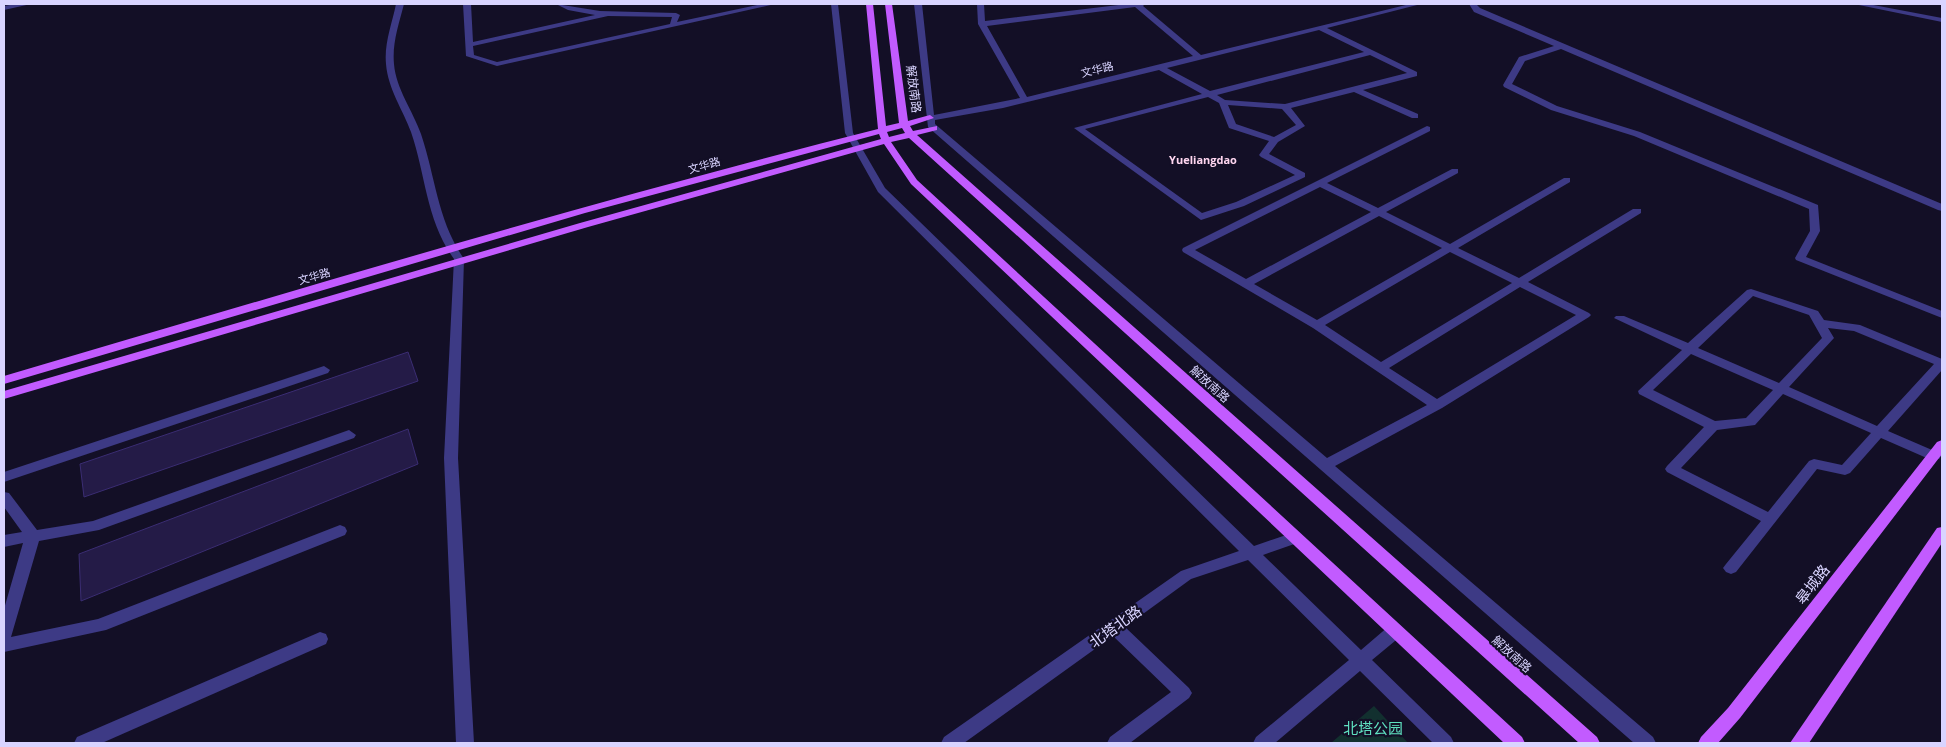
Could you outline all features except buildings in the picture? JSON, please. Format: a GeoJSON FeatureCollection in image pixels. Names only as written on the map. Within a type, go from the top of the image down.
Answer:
{"type":"FeatureCollection","features":[{"type":"Feature","properties":{"kind":"main road"},"geometry":{"type":"LineString","coordinates":[[869,4],[884,135],[914,182],[1516,743]]}},
{"type":"Feature","properties":{"kind":"main road","name":"解放南路"},"geometry":{"type":"LineString","coordinates":[[889,4],[907,129],[1591,743]]}},
{"type":"Feature","properties":{"kind":"main road","name":"文华路"},"geometry":{"type":"LineString","coordinates":[[4,380],[451,249],[932,123]]}},
{"type":"Feature","properties":{"kind":"main road","name":"文华路"},"geometry":{"type":"LineString","coordinates":[[4,395],[314,305],[459,259],[855,143]]}},
{"type":"Feature","properties":{"kind":"main road","name":"皋城路"},"geometry":{"type":"LineString","coordinates":[[1707,743],[1734,714],[1938,451]]}},
{"type":"Feature","properties":{"kind":"main road"},"geometry":{"type":"LineString","coordinates":[[1798,743],[1942,532]]}},
{"type":"Feature","properties":{"kind":"street"},"geometry":{"type":"LineString","coordinates":[[4,8],[27,4]]}},
{"type":"Feature","properties":{"kind":"street"},"geometry":{"type":"LineString","coordinates":[[400,4],[389,55],[395,90],[416,133],[437,219],[451,249],[459,259],[451,458],[465,743]]}},
{"type":"Feature","properties":{"kind":"street"},"geometry":{"type":"LineString","coordinates":[[467,4],[470,56],[497,64],[771,4]]}},
{"type":"Feature","properties":{"kind":"street"},"geometry":{"type":"LineString","coordinates":[[559,4],[605,15]]}},
{"type":"Feature","properties":{"kind":"street"},"geometry":{"type":"LineString","coordinates":[[627,14],[636,4]]}},
{"type":"Feature","properties":{"kind":"street"},"geometry":{"type":"LineString","coordinates":[[834,4],[850,133],[881,190],[1445,743]]}},
{"type":"Feature","properties":{"kind":"street"},"geometry":{"type":"LineString","coordinates":[[918,4],[932,123],[1647,743]]}},
{"type":"Feature","properties":{"kind":"street"},"geometry":{"type":"LineString","coordinates":[[980,4],[982,24],[1025,100]]}},
{"type":"Feature","properties":{"kind":"street"},"geometry":{"type":"LineString","coordinates":[[982,24],[1138,4],[1199,57]]}},
{"type":"Feature","properties":{"kind":"street","name":"文华路"},"geometry":{"type":"LineString","coordinates":[[932,123],[1418,4]]}},
{"type":"Feature","properties":{"kind":"street"},"geometry":{"type":"LineString","coordinates":[[1472,4],[1477,10],[1942,208]]}},
{"type":"Feature","properties":{"kind":"street"},"geometry":{"type":"LineString","coordinates":[[1858,4],[1942,20]]}},
{"type":"Feature","properties":{"kind":"street"},"geometry":{"type":"LineString","coordinates":[[469,45],[605,15],[676,15],[674,25]]}},
{"type":"Feature","properties":{"kind":"street"},"geometry":{"type":"LineString","coordinates":[[1160,67],[1223,102],[1285,107],[1414,74],[1320,28]]}},
{"type":"Feature","properties":{"kind":"street"},"geometry":{"type":"LineString","coordinates":[[1561,46],[1522,59],[1508,85],[1554,108],[1637,134],[1814,207],[1815,232],[1800,258],[1942,315]]}},
{"type":"Feature","properties":{"kind":"street"},"geometry":{"type":"LineString","coordinates":[[1285,107],[1301,126],[1275,140],[1264,155],[1302,175],[1240,204],[1201,216],[1078,128],[1370,53]]}},
{"type":"Feature","properties":{"kind":"street"},"geometry":{"type":"LineString","coordinates":[[1355,89],[1415,116]]}},
{"type":"Feature","properties":{"kind":"street"},"geometry":{"type":"LineString","coordinates":[[1223,102],[1232,126],[1275,140]]}},
{"type":"Feature","properties":{"kind":"street"},"geometry":{"type":"LineString","coordinates":[[1427,129],[1188,250],[1317,325],[1437,405]]}},
{"type":"Feature","properties":{"kind":"street"},"geometry":{"type":"LineString","coordinates":[[1245,284],[1455,171]]}},
{"type":"Feature","properties":{"kind":"street"},"geometry":{"type":"LineString","coordinates":[[1317,325],[1566,180]]}},
{"type":"Feature","properties":{"kind":"street"},"geometry":{"type":"LineString","coordinates":[[1320,183],[1586,315],[1437,405],[1325,465]]}},
{"type":"Feature","properties":{"kind":"street"},"geometry":{"type":"LineString","coordinates":[[1380,368],[1636,211]]}},
{"type":"Feature","properties":{"kind":"street"},"geometry":{"type":"LineString","coordinates":[[1751,292],[1814,313],[1828,338],[1750,422],[1713,426],[1644,391],[1751,292]]}},
{"type":"Feature","properties":{"kind":"street"},"geometry":{"type":"LineString","coordinates":[[1620,318],[1938,451]]}},
{"type":"Feature","properties":{"kind":"street"},"geometry":{"type":"LineString","coordinates":[[1731,568],[1814,464],[1845,470],[1942,363],[1856,328],[1819,323]]}},
{"type":"Feature","properties":{"kind":"street"},"geometry":{"type":"LineString","coordinates":[[4,477],[324,370]]}},
{"type":"Feature","properties":{"kind":"street"},"geometry":{"type":"LineString","coordinates":[[1713,426],[1672,469],[1770,519]]}},
{"type":"Feature","properties":{"kind":"street"},"geometry":{"type":"LineString","coordinates":[[4,541],[94,526],[348,435]]}},
{"type":"Feature","properties":{"kind":"street"},"geometry":{"type":"LineString","coordinates":[[4,497],[33,536]]}},
{"type":"Feature","properties":{"kind":"street"},"geometry":{"type":"LineString","coordinates":[[4,645],[100,625],[340,531]]}},
{"type":"Feature","properties":{"kind":"street"},"geometry":{"type":"LineString","coordinates":[[4,635],[33,536]]}},
{"type":"Feature","properties":{"kind":"street","name":"北塔北路"},"geometry":{"type":"LineString","coordinates":[[950,743],[1186,575],[1295,538]]}},
{"type":"Feature","properties":{"kind":"street"},"geometry":{"type":"LineString","coordinates":[[1114,627],[1183,693],[1117,743]]}},
{"type":"Feature","properties":{"kind":"street"},"geometry":{"type":"LineString","coordinates":[[1262,743],[1396,631]]}},
{"type":"Feature","properties":{"kind":"street"},"geometry":{"type":"LineString","coordinates":[[83,743],[320,639]]}},
{"type":"Feature","properties":{"kind":"green space","name":"北塔公园"},"geometry":{"type":"Polygon","coordinates":[[[1374,706],[1408,743],[1331,743],[1374,706]]]}},
{"type":"Feature","properties":{"kind":"district","name":"Yueliangdao"},"geometry":{"type":"Point","coordinates":[1203,159]}}]}
